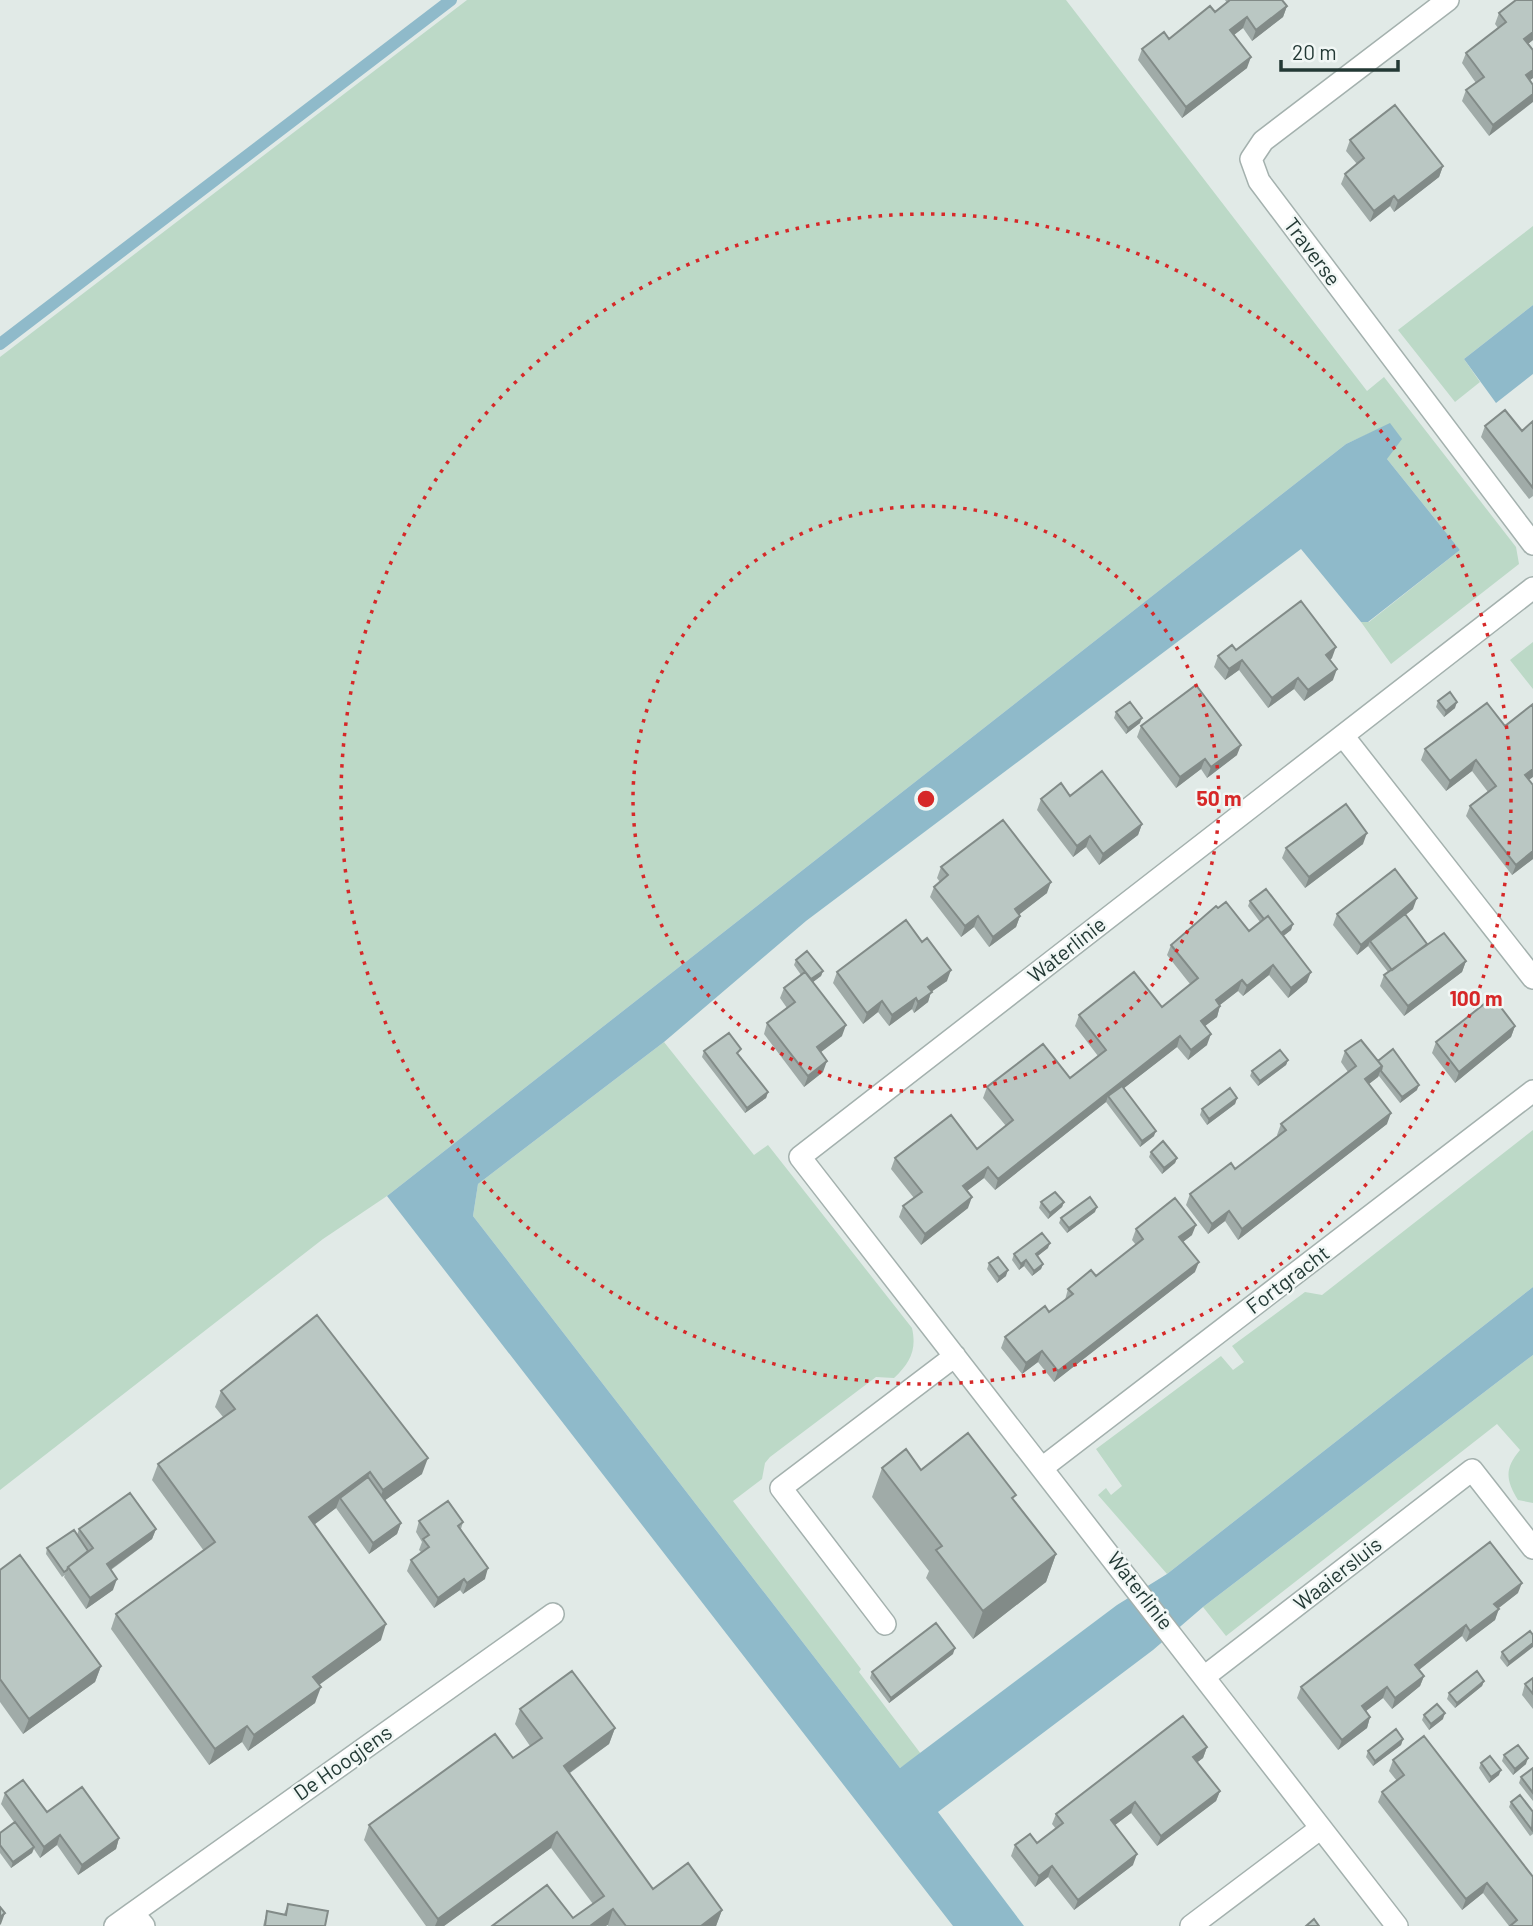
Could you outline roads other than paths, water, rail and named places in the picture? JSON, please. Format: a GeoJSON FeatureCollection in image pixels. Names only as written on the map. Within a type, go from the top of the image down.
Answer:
{"type":"FeatureCollection","features":[{"type":"Feature","properties":{"kind":"street","name":"Traverse"},"geometry":{"type":"LineString","coordinates":[[1448,0],[1263,141],[1251,159],[1259,181],[1533,544]]}},
{"type":"Feature","properties":{"kind":"street","name":"Waterlinie"},"geometry":{"type":"LineString","coordinates":[[1397,1926],[1119,1563],[800,1157],[1533,588]]}},
{"type":"Feature","properties":{"kind":"street"},"geometry":{"type":"LineString","coordinates":[[1344,737],[1533,978]]}},
{"type":"Feature","properties":{"kind":"street","name":"Fortgracht"},"geometry":{"type":"LineString","coordinates":[[1042,1468],[1533,1091]]}},
{"type":"Feature","properties":{"kind":"street"},"geometry":{"type":"LineString","coordinates":[[885,1624],[781,1488],[955,1356]]}},
{"type":"Feature","properties":{"kind":"street","name":"Waaiersluis"},"geometry":{"type":"LineString","coordinates":[[1205,1677],[1472,1470],[1533,1548]]}},
{"type":"Feature","properties":{"kind":"street","name":"De Hoogjens"},"geometry":{"type":"LineString","coordinates":[[115,1926],[138,1919],[553,1614]]}},
{"type":"Feature","properties":{"kind":"street"},"geometry":{"type":"LineString","coordinates":[[1191,1926],[1321,1828]]}},
{"type":"Feature","properties":{"kind":"water"},"geometry":{"type":"Polygon","coordinates":[[[1533,305],[1533,374],[1496,403],[1464,359],[1533,305]]]}},
{"type":"Feature","properties":{"kind":"water"},"geometry":{"type":"Polygon","coordinates":[[[1390,423],[1402,439],[1387,459],[1460,550],[1368,622],[1361,622],[1301,549],[806,921],[664,1042],[478,1184],[473,1216],[900,1768],[1117,1605],[1167,1574],[1533,1287],[1533,1355],[1203,1607],[1153,1650],[938,1812],[1024,1926],[953,1926],[387,1196],[1346,444],[1390,423]]]}},
{"type":"Feature","properties":{"kind":"waterway"},"geometry":{"type":"LineString","coordinates":[[0,344],[451,0]]}}]}
